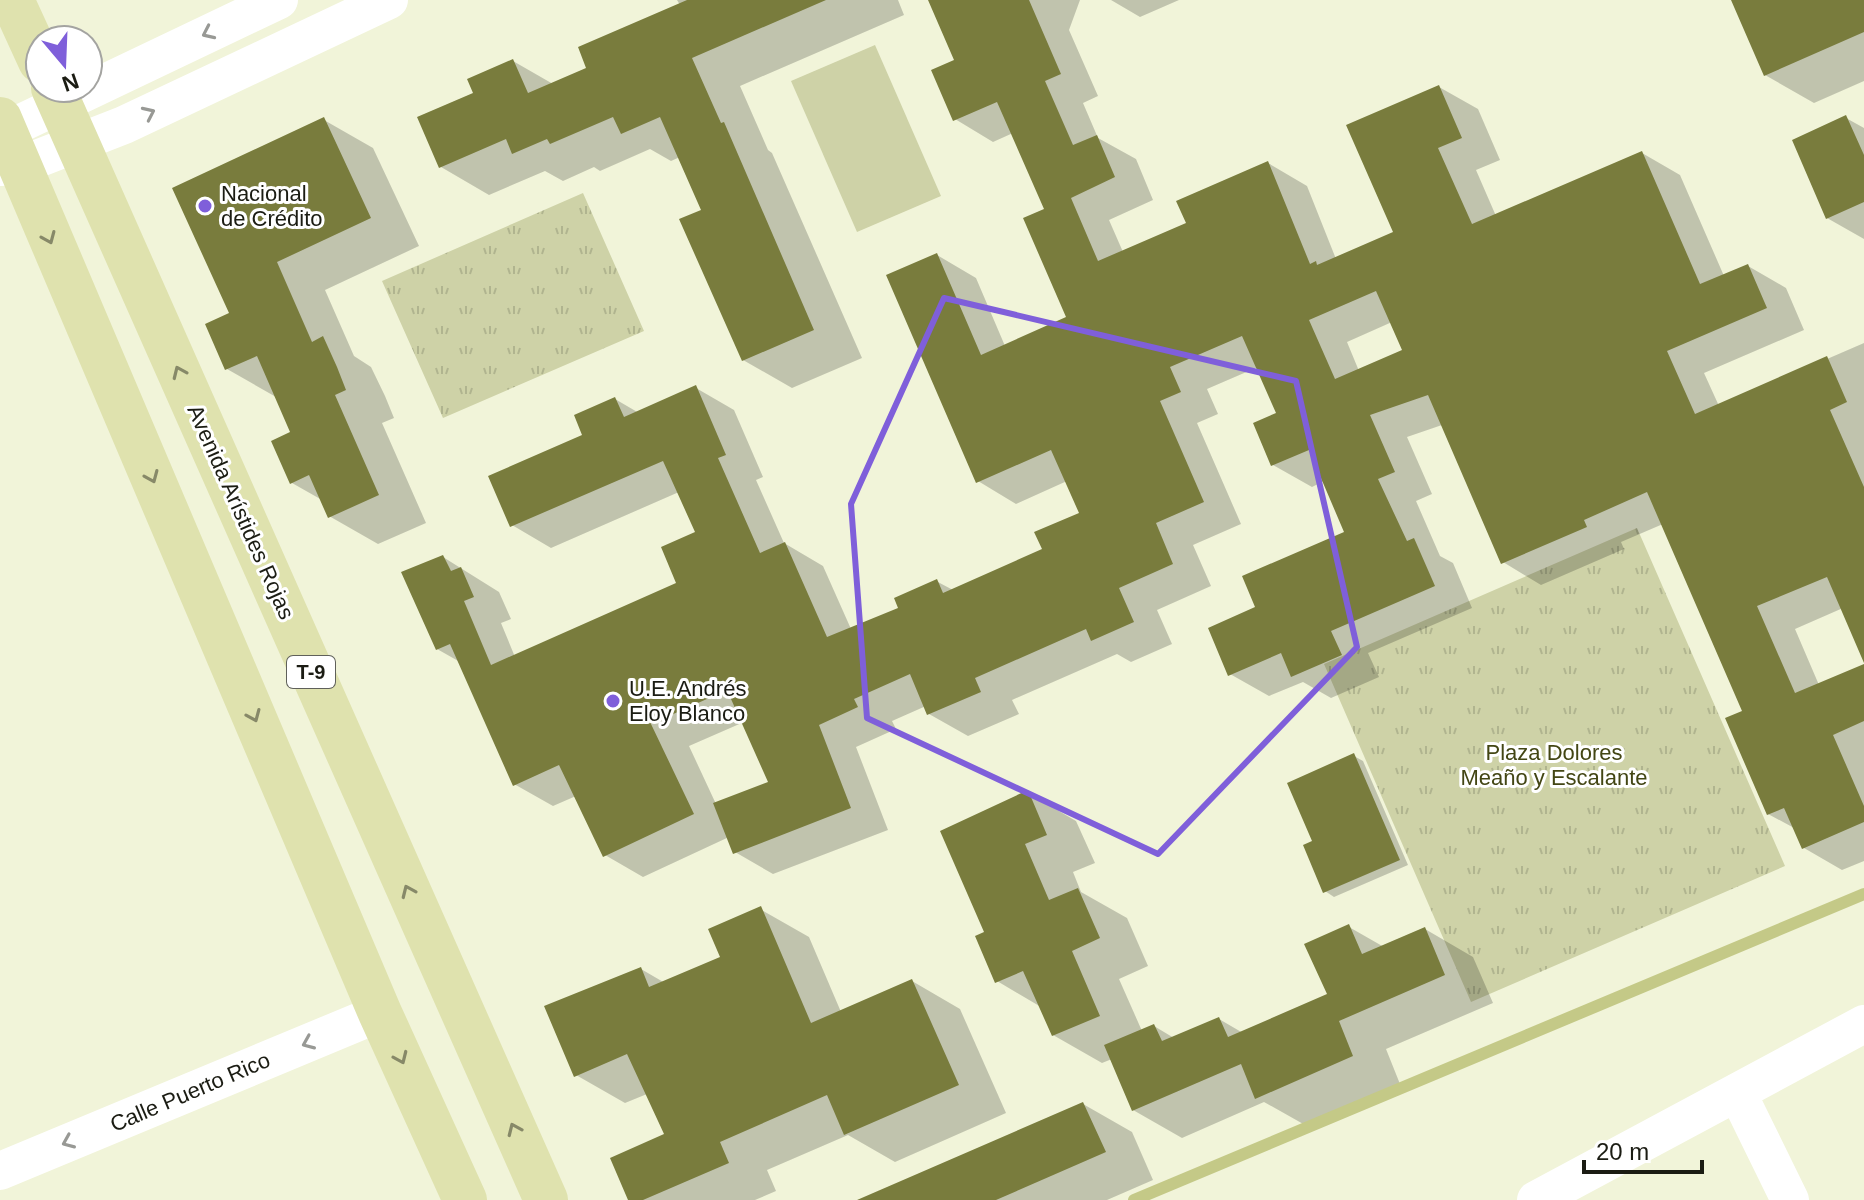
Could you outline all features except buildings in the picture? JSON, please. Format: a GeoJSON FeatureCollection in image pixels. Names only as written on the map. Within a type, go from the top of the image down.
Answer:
{"type":"FeatureCollection","features":[{"type":"Feature","properties":{"kind":"main road"},"geometry":{"type":"LineString","coordinates":[[12,0],[24,26]]}},
{"type":"Feature","properties":{"kind":"main road","name":"Avenida Arístides Rojas"},"geometry":{"type":"LineString","coordinates":[[60,104],[546,1200]]}},
{"type":"Feature","properties":{"kind":"main road"},"geometry":{"type":"LineString","coordinates":[[5,143],[380,1013],[465,1200]]}},
{"type":"Feature","properties":{"kind":"street"},"geometry":{"type":"LineString","coordinates":[[104,75],[279,0]]}},
{"type":"Feature","properties":{"kind":"street"},"geometry":{"type":"LineString","coordinates":[[5,143],[78,144],[389,0]]}},
{"type":"Feature","properties":{"kind":"street"},"geometry":{"type":"LineString","coordinates":[[5,143],[46,104]]}},
{"type":"Feature","properties":{"kind":"street","name":"Calle Puerto Rico"},"geometry":{"type":"LineString","coordinates":[[0,1171],[380,1013]]}},
{"type":"Feature","properties":{"kind":"street"},"geometry":{"type":"LineString","coordinates":[[1536,1200],[1864,1024]]}},
{"type":"Feature","properties":{"kind":"street"},"geometry":{"type":"LineString","coordinates":[[1737,1092],[1790,1200]]}},
{"type":"Feature","properties":{"kind":"highlighted area"},"geometry":{"type":"Polygon","coordinates":[[[944,298],[1296,381],[1357,647],[1158,854],[867,718],[851,504],[944,298]]]}},
{"type":"Feature","properties":{"kind":"green space"},"geometry":{"type":"Polygon","coordinates":[[[875,45],[941,196],[857,232],[791,81],[875,45]]]}},
{"type":"Feature","properties":{"kind":"green space"},"geometry":{"type":"Polygon","coordinates":[[[583,193],[644,331],[443,418],[382,281],[583,193]]]}},
{"type":"Feature","properties":{"kind":"green space","name":"Plaza Dolores Meaño y Escalante"},"geometry":{"type":"Polygon","coordinates":[[[1637,528],[1785,866],[1471,1002],[1324,664],[1637,528]]]}},
{"type":"Feature","properties":{"kind":"waterway"},"geometry":{"type":"LineString","coordinates":[[1134,1200],[1864,894]]}},
{"type":"Feature","properties":{"kind":"place","name":"Nacional de Crédito"},"geometry":{"type":"Point","coordinates":[205,206]}},
{"type":"Feature","properties":{"kind":"place","name":"U.E. Andrés Eloy Blanco"},"geometry":{"type":"Point","coordinates":[613,701]}}]}
